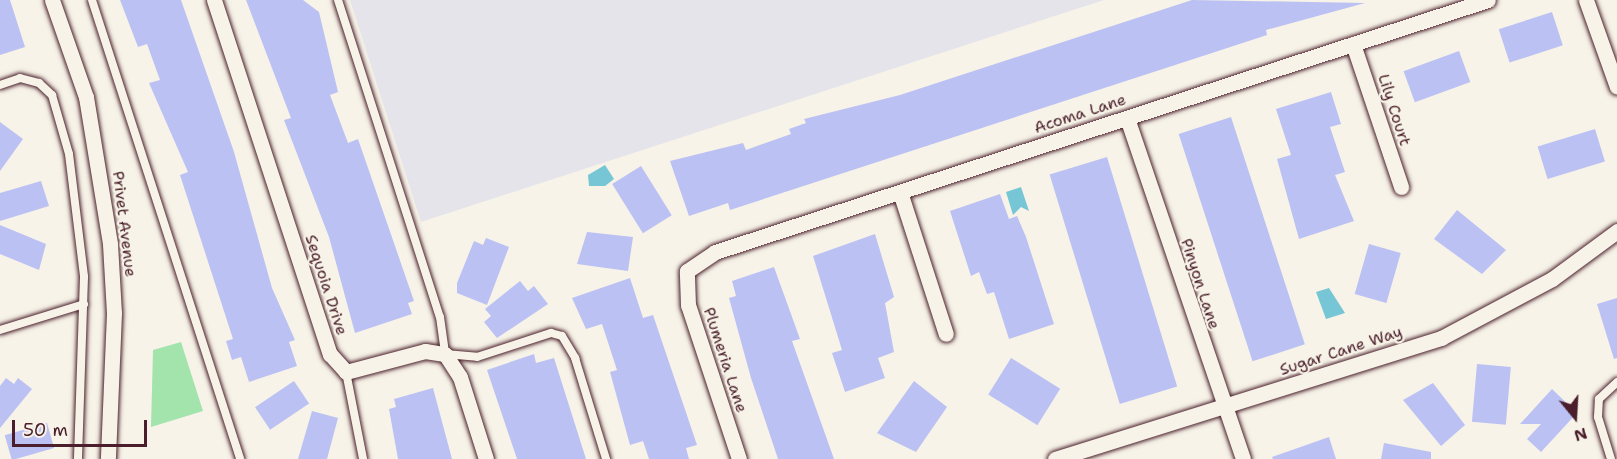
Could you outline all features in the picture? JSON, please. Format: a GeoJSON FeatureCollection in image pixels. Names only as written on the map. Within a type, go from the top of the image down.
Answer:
{"type":"FeatureCollection","features":[{"type":"Feature","properties":{"kind":"street","name":"Privet Avenue"},"geometry":{"type":"LineString","coordinates":[[52,0],[86,98],[110,244],[114,313],[108,459]]}},
{"type":"Feature","properties":{"kind":"street","name":"Sequoia Drive"},"geometry":{"type":"LineString","coordinates":[[214,0],[330,354],[346,372]]}},
{"type":"Feature","properties":{"kind":"street","name":"Acoma Lane"},"geometry":{"type":"LineString","coordinates":[[687,271],[715,252],[1488,0]]}},
{"type":"Feature","properties":{"kind":"street"},"geometry":{"type":"LineString","coordinates":[[1586,0],[1617,87]]}},
{"type":"Feature","properties":{"kind":"street","name":"Lily Court"},"geometry":{"type":"LineString","coordinates":[[1353,44],[1401,187]]}},
{"type":"Feature","properties":{"kind":"street","name":"Pinyon Lane"},"geometry":{"type":"LineString","coordinates":[[1127,118],[1243,459]]}},
{"type":"Feature","properties":{"kind":"street"},"geometry":{"type":"LineString","coordinates":[[900,192],[946,334]]}},
{"type":"Feature","properties":{"kind":"street","name":"Sugar Cane Way"},"geometry":{"type":"LineString","coordinates":[[1055,459],[1226,408],[1441,338],[1552,279],[1617,231]]}},
{"type":"Feature","properties":{"kind":"street","name":"Plumeria Lane"},"geometry":{"type":"LineString","coordinates":[[687,271],[688,305],[739,459]]}},
{"type":"Feature","properties":{"kind":"street"},"geometry":{"type":"LineString","coordinates":[[346,372],[425,351],[445,354],[460,377],[486,459]]}},
{"type":"Feature","properties":{"kind":"lane"},"geometry":{"type":"LineString","coordinates":[[92,0],[240,459]]}},
{"type":"Feature","properties":{"kind":"lane"},"geometry":{"type":"LineString","coordinates":[[338,0],[440,317],[445,354],[477,357],[551,333],[562,336],[575,358],[606,459]]}},
{"type":"Feature","properties":{"kind":"lane"},"geometry":{"type":"LineString","coordinates":[[0,85],[20,78],[39,83],[55,104],[77,202],[84,303],[78,459]]}},
{"type":"Feature","properties":{"kind":"lane"},"geometry":{"type":"LineString","coordinates":[[0,330],[84,303]]}},
{"type":"Feature","properties":{"kind":"lane"},"geometry":{"type":"LineString","coordinates":[[346,372],[363,459]]}},
{"type":"Feature","properties":{"kind":"lane"},"geometry":{"type":"LineString","coordinates":[[1611,459],[1598,417],[1599,399],[1617,382]]}},
{"type":"Feature","properties":{"kind":"shaded area"},"geometry":{"type":"Polygon","coordinates":[[[350,0],[1104,0],[421,222],[350,0]]]}},
{"type":"Feature","properties":{"kind":"green space"},"geometry":{"type":"Polygon","coordinates":[[[181,342],[203,411],[151,427],[153,350],[181,342]]]}},
{"type":"Feature","properties":{"kind":"water"},"geometry":{"type":"Polygon","coordinates":[[[605,165],[614,179],[605,186],[589,186],[588,175],[605,165]]]}},
{"type":"Feature","properties":{"kind":"water"},"geometry":{"type":"Polygon","coordinates":[[[1021,187],[1029,211],[1021,207],[1013,215],[1006,192],[1021,187]]]}},
{"type":"Feature","properties":{"kind":"water"},"geometry":{"type":"Polygon","coordinates":[[[1329,288],[1345,313],[1326,319],[1316,292],[1329,288]]]}},
{"type":"Feature","properties":{"kind":"building"},"geometry":{"type":"Polygon","coordinates":[[[0,0],[10,0],[25,47],[0,55],[0,0]]]}},
{"type":"Feature","properties":{"kind":"building"},"geometry":{"type":"Polygon","coordinates":[[[120,0],[181,0],[234,152],[272,288],[295,340],[289,342],[297,366],[249,382],[241,357],[232,360],[226,341],[233,339],[180,175],[188,172],[149,83],[160,80],[147,44],[138,47],[120,0]]]}},
{"type":"Feature","properties":{"kind":"building"},"geometry":{"type":"Polygon","coordinates":[[[246,0],[303,0],[319,12],[338,92],[330,95],[348,143],[358,139],[414,301],[408,303],[412,314],[355,333],[329,237],[284,120],[291,118],[246,0]]]}},
{"type":"Feature","properties":{"kind":"building"},"geometry":{"type":"Polygon","coordinates":[[[1192,0],[1365,3],[1266,30],[1267,35],[730,210],[728,203],[689,216],[670,161],[743,143],[746,150],[791,134],[789,129],[806,123],[804,119],[900,95],[1192,0]]]}},
{"type":"Feature","properties":{"kind":"building"},"geometry":{"type":"Polygon","coordinates":[[[1552,12],[1563,45],[1510,63],[1499,29],[1552,12]]]}},
{"type":"Feature","properties":{"kind":"building"},"geometry":{"type":"Polygon","coordinates":[[[1459,51],[1470,82],[1415,102],[1404,71],[1459,51]]]}},
{"type":"Feature","properties":{"kind":"building"},"geometry":{"type":"Polygon","coordinates":[[[1331,92],[1341,124],[1330,127],[1345,172],[1335,175],[1354,221],[1299,239],[1277,159],[1291,155],[1276,109],[1331,92]]]}},
{"type":"Feature","properties":{"kind":"building"},"geometry":{"type":"Polygon","coordinates":[[[1231,117],[1305,344],[1253,361],[1179,134],[1231,117]]]}},
{"type":"Feature","properties":{"kind":"building"},"geometry":{"type":"Polygon","coordinates":[[[0,122],[23,139],[0,171],[0,122]]]}},
{"type":"Feature","properties":{"kind":"building"},"geometry":{"type":"Polygon","coordinates":[[[1595,129],[1605,162],[1548,179],[1538,147],[1595,129]]]}},
{"type":"Feature","properties":{"kind":"building"},"geometry":{"type":"Polygon","coordinates":[[[1107,157],[1177,387],[1120,404],[1050,175],[1107,157]]]}},
{"type":"Feature","properties":{"kind":"building"},"geometry":{"type":"Polygon","coordinates":[[[641,166],[672,215],[643,233],[612,184],[641,166]]]}},
{"type":"Feature","properties":{"kind":"building"},"geometry":{"type":"Polygon","coordinates":[[[41,181],[49,206],[0,221],[0,193],[41,181]]]}},
{"type":"Feature","properties":{"kind":"building"},"geometry":{"type":"Polygon","coordinates":[[[1000,194],[1009,219],[1017,216],[1026,237],[1054,324],[1009,339],[994,292],[987,294],[979,272],[971,276],[950,211],[1000,194]]]}},
{"type":"Feature","properties":{"kind":"building"},"geometry":{"type":"Polygon","coordinates":[[[1457,210],[1506,250],[1482,274],[1434,239],[1457,210]]]}},
{"type":"Feature","properties":{"kind":"building"},"geometry":{"type":"Polygon","coordinates":[[[0,225],[46,244],[39,270],[0,254],[0,225]]]}},
{"type":"Feature","properties":{"kind":"building"},"geometry":{"type":"Polygon","coordinates":[[[587,232],[633,237],[628,271],[577,264],[587,232]]]}},
{"type":"Feature","properties":{"kind":"building"},"geometry":{"type":"Polygon","coordinates":[[[875,234],[894,297],[885,303],[894,352],[878,358],[885,378],[845,392],[832,353],[842,350],[813,256],[875,234]]]}},
{"type":"Feature","properties":{"kind":"building"},"geometry":{"type":"Polygon","coordinates":[[[486,238],[509,247],[487,305],[457,293],[457,283],[474,241],[483,245],[486,238]]]}},
{"type":"Feature","properties":{"kind":"building"},"geometry":{"type":"Polygon","coordinates":[[[1369,244],[1401,253],[1386,303],[1355,294],[1369,244]]]}},
{"type":"Feature","properties":{"kind":"building"},"geometry":{"type":"Polygon","coordinates":[[[774,267],[800,339],[792,341],[834,459],[778,459],[751,378],[729,298],[736,296],[732,281],[774,267]]]}},
{"type":"Feature","properties":{"kind":"building"},"geometry":{"type":"Polygon","coordinates":[[[630,278],[643,318],[653,315],[697,445],[686,448],[689,459],[649,459],[643,441],[630,445],[610,372],[617,370],[602,324],[586,329],[572,298],[630,278]]]}},
{"type":"Feature","properties":{"kind":"building"},"geometry":{"type":"Polygon","coordinates":[[[520,281],[528,291],[534,286],[548,304],[497,338],[484,322],[491,316],[485,309],[520,281]]]}},
{"type":"Feature","properties":{"kind":"building"},"geometry":{"type":"Polygon","coordinates":[[[1617,298],[1617,358],[1614,359],[1597,304],[1617,298]]]}},
{"type":"Feature","properties":{"kind":"building"},"geometry":{"type":"Polygon","coordinates":[[[534,354],[536,363],[554,358],[586,459],[517,459],[487,370],[534,354]]]}},
{"type":"Feature","properties":{"kind":"building"},"geometry":{"type":"Polygon","coordinates":[[[1011,358],[1060,389],[1037,425],[988,394],[1011,358]]]}},
{"type":"Feature","properties":{"kind":"building"},"geometry":{"type":"Polygon","coordinates":[[[1477,364],[1511,367],[1506,425],[1472,422],[1477,364]]]}},
{"type":"Feature","properties":{"kind":"building"},"geometry":{"type":"Polygon","coordinates":[[[6,378],[14,384],[18,378],[32,389],[0,428],[0,386],[6,378]]]}},
{"type":"Feature","properties":{"kind":"building"},"geometry":{"type":"Polygon","coordinates":[[[294,381],[309,403],[270,430],[255,407],[294,381]]]}},
{"type":"Feature","properties":{"kind":"building"},"geometry":{"type":"Polygon","coordinates":[[[914,381],[947,407],[916,452],[877,433],[914,381]]]}},
{"type":"Feature","properties":{"kind":"building"},"geometry":{"type":"Polygon","coordinates":[[[1433,383],[1465,425],[1441,446],[1403,400],[1433,383]]]}},
{"type":"Feature","properties":{"kind":"building"},"geometry":{"type":"Polygon","coordinates":[[[433,388],[452,459],[398,459],[389,409],[396,407],[394,399],[433,388]]]}},
{"type":"Feature","properties":{"kind":"building"},"geometry":{"type":"Polygon","coordinates":[[[1552,389],[1577,413],[1541,452],[1527,439],[1541,424],[1520,424],[1552,389]]]}},
{"type":"Feature","properties":{"kind":"building"},"geometry":{"type":"Polygon","coordinates":[[[312,411],[338,418],[327,459],[298,459],[312,411]]]}},
{"type":"Feature","properties":{"kind":"building"},"geometry":{"type":"Polygon","coordinates":[[[47,423],[54,448],[12,459],[5,435],[47,423]]]}},
{"type":"Feature","properties":{"kind":"building"},"geometry":{"type":"Polygon","coordinates":[[[1329,437],[1336,459],[1273,459],[1272,457],[1329,437]]]}},
{"type":"Feature","properties":{"kind":"building"},"geometry":{"type":"Polygon","coordinates":[[[1384,443],[1431,452],[1431,459],[1381,459],[1384,443]]]}}]}
